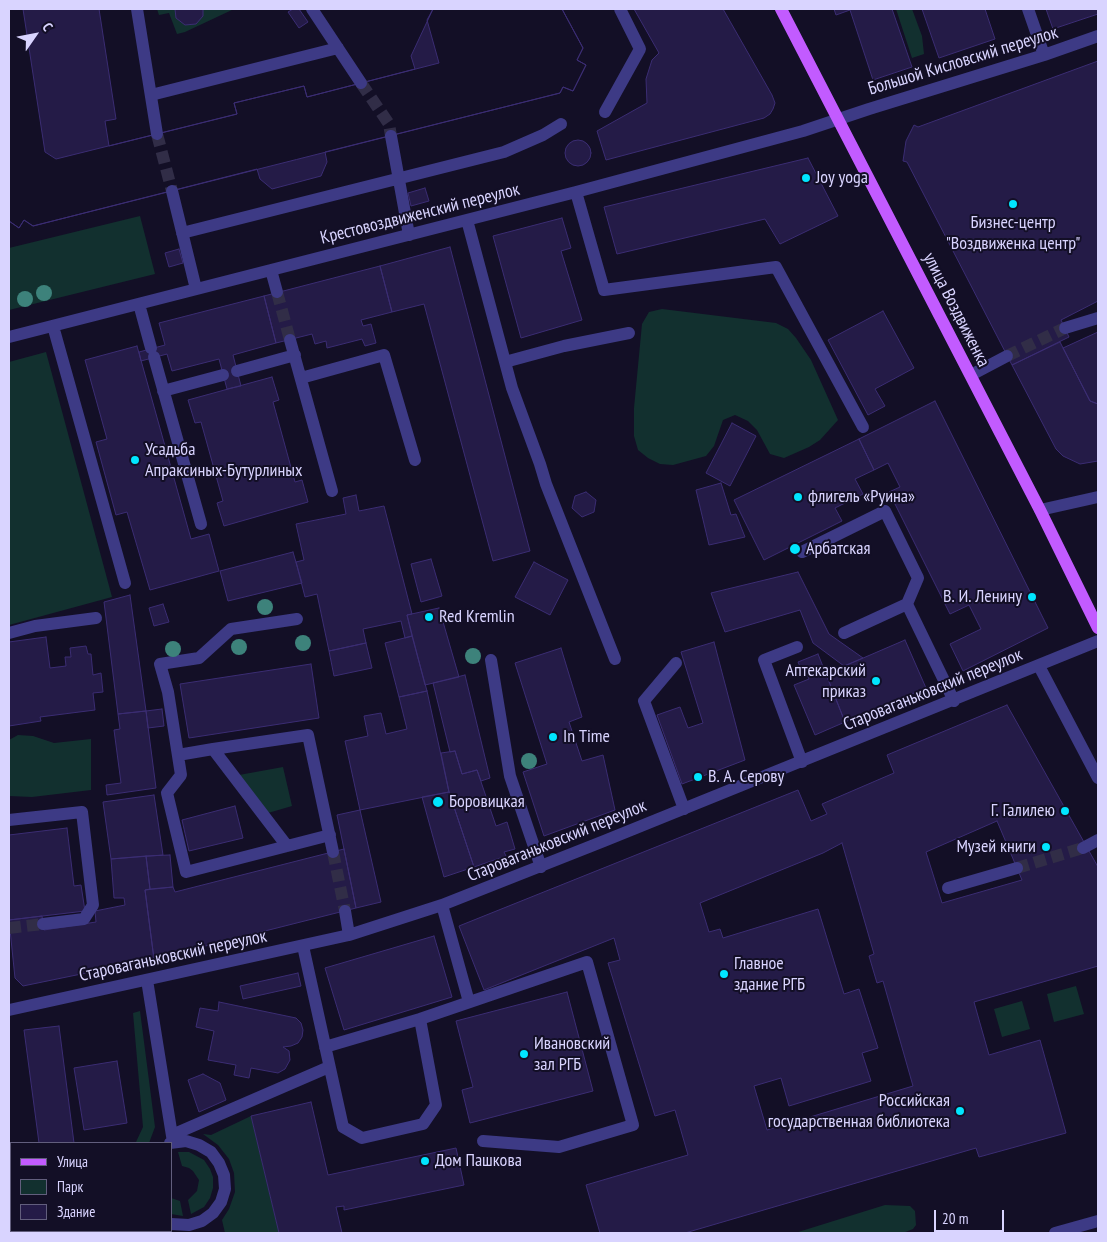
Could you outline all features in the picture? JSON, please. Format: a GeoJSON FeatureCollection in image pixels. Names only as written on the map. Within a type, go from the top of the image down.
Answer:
{"type":"FeatureCollection","features":[{"type":"Feature","properties":{"kind":"main road","name":"улица Воздвиженка"},"geometry":{"type":"LineString","coordinates":[[781,9],[971,375],[1098,628]]}},
{"type":"Feature","properties":{"kind":"main road"},"geometry":{"type":"LineString","coordinates":[[9,1223],[10,1233]]}},
{"type":"Feature","properties":{"kind":"street"},"geometry":{"type":"LineString","coordinates":[[137,9],[157,134]]}},
{"type":"Feature","properties":{"kind":"street"},"geometry":{"type":"LineString","coordinates":[[312,9],[361,83]]}},
{"type":"Feature","properties":{"kind":"street"},"geometry":{"type":"LineString","coordinates":[[604,112],[640,49],[620,9]]}},
{"type":"Feature","properties":{"kind":"street"},"geometry":{"type":"LineString","coordinates":[[1028,9],[1044,55]]}},
{"type":"Feature","properties":{"kind":"street","name":"Большой Кисловский переулок"},"geometry":{"type":"LineString","coordinates":[[839,121],[878,106],[1044,55],[1098,36]]}},
{"type":"Feature","properties":{"kind":"street"},"geometry":{"type":"LineString","coordinates":[[151,95],[338,48]]}},
{"type":"Feature","properties":{"kind":"street","name":"Крестовоздвиженский переулок"},"geometry":{"type":"LineString","coordinates":[[9,337],[576,192],[839,121]]}},
{"type":"Feature","properties":{"kind":"street"},"geometry":{"type":"LineString","coordinates":[[182,233],[504,152],[543,135],[561,124]]}},
{"type":"Feature","properties":{"kind":"street"},"geometry":{"type":"LineString","coordinates":[[391,136],[408,234]]}},
{"type":"Feature","properties":{"kind":"street"},"geometry":{"type":"LineString","coordinates":[[172,191],[196,289]]}},
{"type":"Feature","properties":{"kind":"street"},"geometry":{"type":"LineString","coordinates":[[576,192],[604,290],[776,267],[863,426]]}},
{"type":"Feature","properties":{"kind":"street"},"geometry":{"type":"LineString","coordinates":[[468,220],[512,388],[546,484],[615,659]]}},
{"type":"Feature","properties":{"kind":"street"},"geometry":{"type":"LineString","coordinates":[[271,270],[277,292]]}},
{"type":"Feature","properties":{"kind":"street"},"geometry":{"type":"LineString","coordinates":[[138,304],[201,524]]}},
{"type":"Feature","properties":{"kind":"street"},"geometry":{"type":"LineString","coordinates":[[1065,328],[1098,318]]}},
{"type":"Feature","properties":{"kind":"street"},"geometry":{"type":"LineString","coordinates":[[52,326],[125,584]]}},
{"type":"Feature","properties":{"kind":"street"},"geometry":{"type":"LineString","coordinates":[[505,362],[564,346],[628,333]]}},
{"type":"Feature","properties":{"kind":"street"},"geometry":{"type":"LineString","coordinates":[[290,340],[332,491]]}},
{"type":"Feature","properties":{"kind":"street"},"geometry":{"type":"LineString","coordinates":[[301,378],[384,354],[414,460]]}},
{"type":"Feature","properties":{"kind":"street"},"geometry":{"type":"LineString","coordinates":[[237,371],[295,355]]}},
{"type":"Feature","properties":{"kind":"street"},"geometry":{"type":"LineString","coordinates":[[971,375],[1007,356]]}},
{"type":"Feature","properties":{"kind":"street"},"geometry":{"type":"LineString","coordinates":[[163,391],[223,375]]}},
{"type":"Feature","properties":{"kind":"street"},"geometry":{"type":"LineString","coordinates":[[1040,510],[1098,497]]}},
{"type":"Feature","properties":{"kind":"street"},"geometry":{"type":"LineString","coordinates":[[802,552],[885,511],[918,578],[907,604],[844,633]]}},
{"type":"Feature","properties":{"kind":"street"},"geometry":{"type":"LineString","coordinates":[[907,604],[954,701]]}},
{"type":"Feature","properties":{"kind":"street"},"geometry":{"type":"LineString","coordinates":[[9,633],[35,626],[96,618]]}},
{"type":"Feature","properties":{"kind":"street"},"geometry":{"type":"LineString","coordinates":[[297,619],[231,629],[199,658],[160,664],[168,692],[182,775],[167,793],[186,872],[330,835]]}},
{"type":"Feature","properties":{"kind":"street","name":"Староваганьковский переулок"},"geometry":{"type":"LineString","coordinates":[[9,1010],[349,935],[442,905],[954,701],[1098,641]]}},
{"type":"Feature","properties":{"kind":"street"},"geometry":{"type":"LineString","coordinates":[[797,647],[764,660],[802,762]]}},
{"type":"Feature","properties":{"kind":"street"},"geometry":{"type":"LineString","coordinates":[[491,660],[510,776],[540,867]]}},
{"type":"Feature","properties":{"kind":"street"},"geometry":{"type":"LineString","coordinates":[[676,663],[644,701],[684,809]]}},
{"type":"Feature","properties":{"kind":"street"},"geometry":{"type":"LineString","coordinates":[[1039,666],[1098,778]]}},
{"type":"Feature","properties":{"kind":"street"},"geometry":{"type":"LineString","coordinates":[[178,755],[308,734],[333,852]]}},
{"type":"Feature","properties":{"kind":"street"},"geometry":{"type":"LineString","coordinates":[[213,749],[286,846]]}},
{"type":"Feature","properties":{"kind":"street"},"geometry":{"type":"LineString","coordinates":[[9,820],[82,812],[93,905],[84,919],[43,924]]}},
{"type":"Feature","properties":{"kind":"street"},"geometry":{"type":"LineString","coordinates":[[1083,848],[1098,840]]}},
{"type":"Feature","properties":{"kind":"street"},"geometry":{"type":"LineString","coordinates":[[948,888],[1017,868]]}},
{"type":"Feature","properties":{"kind":"street"},"geometry":{"type":"LineString","coordinates":[[442,905],[469,1002]]}},
{"type":"Feature","properties":{"kind":"street"},"geometry":{"type":"LineString","coordinates":[[345,912],[349,935]]}},
{"type":"Feature","properties":{"kind":"street"},"geometry":{"type":"LineString","coordinates":[[303,946],[343,1127],[362,1138],[422,1124],[436,1105],[420,1019]]}},
{"type":"Feature","properties":{"kind":"street"},"geometry":{"type":"LineString","coordinates":[[325,1046],[420,1019],[587,962],[633,1125],[559,1147],[483,1142]]}},
{"type":"Feature","properties":{"kind":"street"},"geometry":{"type":"LineString","coordinates":[[147,980],[172,1140]]}},
{"type":"Feature","properties":{"kind":"street"},"geometry":{"type":"LineString","coordinates":[[172,1140],[329,1067]]}},
{"type":"Feature","properties":{"kind":"street"},"geometry":{"type":"LineString","coordinates":[[172,1140],[200,1145],[211,1152],[220,1163],[224,1175],[224,1189],[221,1202],[213,1213],[202,1221],[189,1225],[172,1224]]}},
{"type":"Feature","properties":{"kind":"street"},"geometry":{"type":"LineString","coordinates":[[1055,1233],[1098,1221]]}},
{"type":"Feature","properties":{"kind":"green space"},"geometry":{"type":"Polygon","coordinates":[[[157,9],[234,9],[177,34],[169,13],[159,15],[157,9]]]}},
{"type":"Feature","properties":{"kind":"green space"},"geometry":{"type":"Polygon","coordinates":[[[896,9],[912,9],[922,36],[924,54],[912,58],[896,9]]]}},
{"type":"Feature","properties":{"kind":"green space"},"geometry":{"type":"Polygon","coordinates":[[[140,216],[155,274],[9,310],[9,248],[140,216]]]}},
{"type":"Feature","properties":{"kind":"green space"},"geometry":{"type":"Polygon","coordinates":[[[662,309],[776,323],[788,329],[811,360],[838,420],[820,440],[784,458],[770,454],[757,430],[748,421],[735,415],[723,420],[714,446],[706,456],[673,465],[660,464],[648,458],[638,450],[634,436],[634,408],[642,324],[649,312],[662,309]]]}},
{"type":"Feature","properties":{"kind":"green space"},"geometry":{"type":"Polygon","coordinates":[[[46,352],[112,597],[9,625],[9,362],[46,352]]]}},
{"type":"Feature","properties":{"kind":"green space"},"geometry":{"type":"Polygon","coordinates":[[[18,735],[33,736],[54,743],[91,739],[91,790],[32,797],[9,796],[9,740],[18,735]]]}},
{"type":"Feature","properties":{"kind":"green space"},"geometry":{"type":"Polygon","coordinates":[[[283,767],[292,806],[268,813],[239,775],[283,767]]]}},
{"type":"Feature","properties":{"kind":"green space"},"geometry":{"type":"Polygon","coordinates":[[[1076,986],[1084,1014],[1054,1022],[1047,994],[1076,986]]]}},
{"type":"Feature","properties":{"kind":"green space"},"geometry":{"type":"Polygon","coordinates":[[[1022,1001],[1030,1029],[1002,1037],[994,1009],[1022,1001]]]}},
{"type":"Feature","properties":{"kind":"green space"},"geometry":{"type":"Polygon","coordinates":[[[140,1011],[155,1127],[149,1142],[136,1142],[143,1127],[133,1013],[140,1011]]]}},
{"type":"Feature","properties":{"kind":"green space"},"geometry":{"type":"Polygon","coordinates":[[[251,1116],[279,1233],[225,1233],[222,1220],[229,1209],[235,1192],[234,1173],[229,1159],[218,1145],[203,1134],[211,1135],[251,1116]]]}},
{"type":"Feature","properties":{"kind":"green space"},"geometry":{"type":"Polygon","coordinates":[[[178,1152],[189,1152],[204,1160],[213,1177],[213,1188],[210,1198],[204,1207],[191,1214],[188,1200],[197,1191],[199,1180],[193,1171],[182,1166],[178,1152]]]}},
{"type":"Feature","properties":{"kind":"green space"},"geometry":{"type":"Polygon","coordinates":[[[172,1198],[180,1201],[183,1216],[172,1214],[172,1198]]]}},
{"type":"Feature","properties":{"kind":"green space"},"geometry":{"type":"Polygon","coordinates":[[[885,1205],[910,1206],[915,1211],[916,1225],[913,1229],[903,1233],[795,1233],[885,1205]]]}},
{"type":"Feature","properties":{"kind":"building"},"geometry":{"type":"Polygon","coordinates":[[[9,9],[23,9],[45,152],[56,159],[237,114],[234,103],[304,86],[307,97],[439,63],[427,20],[433,9],[562,9],[583,48],[577,60],[586,65],[573,91],[563,87],[560,93],[33,226],[24,220],[19,228],[9,221],[9,9]]]}},
{"type":"Feature","properties":{"kind":"building"},"geometry":{"type":"Polygon","coordinates":[[[9,9],[99,9],[116,119],[105,121],[109,146],[237,114],[234,103],[304,86],[307,97],[415,69],[411,56],[433,9],[562,9],[583,48],[577,60],[586,65],[573,91],[563,87],[560,93],[325,152],[327,162],[321,176],[272,189],[260,179],[257,169],[33,226],[24,220],[19,228],[9,221],[9,9]]]}},
{"type":"Feature","properties":{"kind":"building"},"geometry":{"type":"Polygon","coordinates":[[[175,9],[203,9],[203,16],[196,24],[185,25],[176,18],[175,9]]]}},
{"type":"Feature","properties":{"kind":"building"},"geometry":{"type":"Polygon","coordinates":[[[293,9],[299,9],[308,22],[299,28],[288,12],[293,9]]]}},
{"type":"Feature","properties":{"kind":"building"},"geometry":{"type":"Polygon","coordinates":[[[634,9],[723,9],[772,95],[775,103],[770,114],[764,118],[606,160],[597,131],[647,103],[646,79],[652,60],[659,53],[634,9]]]}},
{"type":"Feature","properties":{"kind":"building"},"geometry":{"type":"Polygon","coordinates":[[[834,9],[892,9],[912,67],[873,80],[850,10],[836,15],[834,9]]]}},
{"type":"Feature","properties":{"kind":"building"},"geometry":{"type":"Polygon","coordinates":[[[922,9],[985,9],[995,39],[939,58],[922,9]]]}},
{"type":"Feature","properties":{"kind":"building"},"geometry":{"type":"Polygon","coordinates":[[[1046,9],[1098,9],[1098,14],[1053,29],[1046,9]]]}},
{"type":"Feature","properties":{"kind":"building","name":"Бизнес-центр \"Воздвиженка центр\""},"geometry":{"type":"Polygon","coordinates":[[[1098,61],[1098,301],[1061,320],[1069,337],[1012,365],[907,162],[903,161],[906,141],[914,125],[918,127],[1098,61]]]}},
{"type":"Feature","properties":{"kind":"building"},"geometry":{"type":"Polygon","coordinates":[[[578,140],[587,144],[591,153],[587,162],[578,166],[569,162],[565,153],[569,144],[578,140]]]}},
{"type":"Feature","properties":{"kind":"building"},"geometry":{"type":"Polygon","coordinates":[[[808,158],[838,216],[780,244],[765,219],[617,254],[604,207],[808,158]]]}},
{"type":"Feature","properties":{"kind":"building"},"geometry":{"type":"Polygon","coordinates":[[[425,188],[429,201],[411,206],[408,193],[425,188]]]}},
{"type":"Feature","properties":{"kind":"building"},"geometry":{"type":"Polygon","coordinates":[[[562,218],[571,248],[561,251],[582,320],[521,338],[493,236],[562,218]]]}},
{"type":"Feature","properties":{"kind":"building"},"geometry":{"type":"Polygon","coordinates":[[[450,247],[530,551],[493,561],[424,304],[392,312],[380,266],[450,247]]]}},
{"type":"Feature","properties":{"kind":"building"},"geometry":{"type":"Polygon","coordinates":[[[179,249],[183,263],[169,267],[165,253],[179,249]]]}},
{"type":"Feature","properties":{"kind":"building"},"geometry":{"type":"Polygon","coordinates":[[[380,266],[392,312],[361,320],[363,326],[371,324],[376,343],[365,346],[362,339],[327,348],[326,341],[315,344],[312,334],[276,343],[264,296],[380,266]]]}},
{"type":"Feature","properties":{"kind":"building"},"geometry":{"type":"Polygon","coordinates":[[[264,296],[276,343],[233,355],[241,386],[227,389],[219,359],[172,371],[167,354],[141,361],[139,352],[165,345],[159,323],[264,296]]]}},
{"type":"Feature","properties":{"kind":"building"},"geometry":{"type":"Polygon","coordinates":[[[883,311],[914,368],[875,389],[885,406],[868,415],[828,340],[883,311]]]}},
{"type":"Feature","properties":{"kind":"building"},"geometry":{"type":"Polygon","coordinates":[[[1098,332],[1098,404],[1090,401],[1063,348],[1098,332]]]}},
{"type":"Feature","properties":{"kind":"building"},"geometry":{"type":"Polygon","coordinates":[[[1060,342],[1090,401],[1098,404],[1098,461],[1080,464],[1063,456],[1056,449],[1012,365],[1060,342]]]}},
{"type":"Feature","properties":{"kind":"building","name":"Усадьба Апраксиных-Бутурлиных"},"geometry":{"type":"Polygon","coordinates":[[[137,346],[191,539],[209,534],[219,571],[150,590],[127,512],[116,515],[96,442],[107,439],[85,360],[137,346]]]}},
{"type":"Feature","properties":{"kind":"building"},"geometry":{"type":"Polygon","coordinates":[[[272,377],[279,400],[273,402],[295,482],[302,480],[308,502],[224,526],[217,503],[223,501],[201,422],[195,423],[188,400],[272,377]]]}},
{"type":"Feature","properties":{"kind":"building"},"geometry":{"type":"Polygon","coordinates":[[[935,401],[1048,628],[963,671],[950,644],[981,629],[969,605],[950,614],[889,492],[900,487],[888,463],[874,470],[859,439],[935,401]]]}},
{"type":"Feature","properties":{"kind":"building"},"geometry":{"type":"Polygon","coordinates":[[[732,423],[756,436],[730,486],[706,473],[732,423]]]}},
{"type":"Feature","properties":{"kind":"building","name":"флигель «Руина»"},"geometry":{"type":"Polygon","coordinates":[[[859,439],[874,470],[855,479],[863,494],[835,508],[842,521],[764,560],[734,500],[859,439]]]}},
{"type":"Feature","properties":{"kind":"building"},"geometry":{"type":"Polygon","coordinates":[[[721,483],[731,515],[736,514],[745,537],[709,545],[696,490],[721,483]]]}},
{"type":"Feature","properties":{"kind":"building"},"geometry":{"type":"Polygon","coordinates":[[[586,492],[596,500],[594,512],[582,517],[572,508],[575,496],[586,492]]]}},
{"type":"Feature","properties":{"kind":"building"},"geometry":{"type":"Polygon","coordinates":[[[356,495],[359,511],[384,506],[412,614],[407,615],[412,636],[405,638],[401,621],[363,629],[366,643],[329,651],[317,594],[305,597],[296,562],[304,560],[296,524],[346,514],[343,498],[356,495]]]}},
{"type":"Feature","properties":{"kind":"building"},"geometry":{"type":"Polygon","coordinates":[[[293,552],[302,583],[228,601],[220,571],[293,552]]]}},
{"type":"Feature","properties":{"kind":"building"},"geometry":{"type":"Polygon","coordinates":[[[431,559],[442,596],[421,602],[411,564],[431,559]]]}},
{"type":"Feature","properties":{"kind":"building"},"geometry":{"type":"Polygon","coordinates":[[[534,562],[568,580],[550,615],[515,597],[534,562]]]}},
{"type":"Feature","properties":{"kind":"building"},"geometry":{"type":"Polygon","coordinates":[[[798,572],[829,634],[863,658],[844,666],[813,643],[800,610],[725,632],[711,593],[798,572]]]}},
{"type":"Feature","properties":{"kind":"building"},"geometry":{"type":"Polygon","coordinates":[[[130,595],[146,711],[118,714],[104,602],[130,595]]]}},
{"type":"Feature","properties":{"kind":"building"},"geometry":{"type":"Polygon","coordinates":[[[163,604],[169,622],[154,626],[149,608],[163,604]]]}},
{"type":"Feature","properties":{"kind":"building"},"geometry":{"type":"Polygon","coordinates":[[[439,608],[459,677],[425,685],[407,615],[439,608]]]}},
{"type":"Feature","properties":{"kind":"building"},"geometry":{"type":"Polygon","coordinates":[[[412,636],[427,691],[399,697],[385,643],[412,636]]]}},
{"type":"Feature","properties":{"kind":"building"},"geometry":{"type":"Polygon","coordinates":[[[46,637],[50,668],[66,666],[65,657],[71,657],[70,648],[86,646],[88,654],[91,654],[93,675],[101,673],[103,692],[93,693],[95,710],[40,717],[41,721],[9,726],[9,642],[46,637]]]}},
{"type":"Feature","properties":{"kind":"building","name":"Аптекарский приказ"},"geometry":{"type":"Polygon","coordinates":[[[905,640],[926,688],[845,722],[826,674],[905,640]]]}},
{"type":"Feature","properties":{"kind":"building"},"geometry":{"type":"Polygon","coordinates":[[[714,642],[745,760],[682,784],[657,715],[680,707],[688,728],[703,723],[681,652],[714,642]]]}},
{"type":"Feature","properties":{"kind":"building"},"geometry":{"type":"Polygon","coordinates":[[[366,643],[372,668],[334,676],[329,651],[366,643]]]}},
{"type":"Feature","properties":{"kind":"building"},"geometry":{"type":"Polygon","coordinates":[[[561,648],[582,717],[569,722],[582,761],[603,755],[615,810],[544,836],[523,772],[547,764],[515,663],[561,648]]]}},
{"type":"Feature","properties":{"kind":"building"},"geometry":{"type":"Polygon","coordinates":[[[818,654],[845,722],[815,735],[794,685],[809,679],[805,670],[802,671],[798,662],[818,654]]]}},
{"type":"Feature","properties":{"kind":"building"},"geometry":{"type":"Polygon","coordinates":[[[311,664],[319,718],[189,738],[180,684],[311,664]]]}},
{"type":"Feature","properties":{"kind":"building"},"geometry":{"type":"Polygon","coordinates":[[[465,675],[490,778],[481,781],[477,770],[462,774],[455,751],[450,752],[433,683],[465,675]]]}},
{"type":"Feature","properties":{"kind":"building"},"geometry":{"type":"Polygon","coordinates":[[[427,691],[449,792],[360,810],[345,741],[368,736],[364,716],[381,713],[386,734],[407,729],[399,697],[427,691]]]}},
{"type":"Feature","properties":{"kind":"building","name":"Главное здание РГБ"},"geometry":{"type":"Polygon","coordinates":[[[1007,705],[1098,867],[1098,966],[974,1002],[989,1055],[1040,1040],[1066,1133],[979,1157],[976,1148],[685,1233],[600,1233],[586,1185],[688,1155],[675,1110],[655,1116],[608,963],[620,960],[614,938],[484,990],[459,926],[798,790],[811,821],[827,814],[822,804],[894,773],[887,755],[1007,705]],[[997,821],[926,852],[942,903],[1022,880],[997,821]],[[842,843],[823,853],[700,903],[709,932],[720,929],[723,938],[818,909],[844,994],[859,989],[878,1048],[862,1053],[871,1081],[789,1106],[781,1078],[754,1086],[767,1130],[913,1086],[883,981],[877,983],[869,956],[874,954],[842,843]]]}},
{"type":"Feature","properties":{"kind":"building"},"geometry":{"type":"Polygon","coordinates":[[[162,709],[164,726],[148,728],[146,711],[162,709]]]}},
{"type":"Feature","properties":{"kind":"building"},"geometry":{"type":"Polygon","coordinates":[[[146,711],[156,788],[107,795],[106,785],[121,783],[114,730],[120,729],[118,714],[146,711]]]}},
{"type":"Feature","properties":{"kind":"building"},"geometry":{"type":"Polygon","coordinates":[[[455,751],[462,774],[477,770],[496,826],[507,822],[515,849],[504,852],[506,856],[474,867],[449,792],[441,753],[455,751]]]}},
{"type":"Feature","properties":{"kind":"building"},"geometry":{"type":"Polygon","coordinates":[[[449,792],[474,867],[444,877],[422,797],[449,792]]]}},
{"type":"Feature","properties":{"kind":"building"},"geometry":{"type":"Polygon","coordinates":[[[154,795],[163,855],[111,859],[103,802],[154,795]]]}},
{"type":"Feature","properties":{"kind":"building"},"geometry":{"type":"Polygon","coordinates":[[[235,806],[243,838],[189,851],[182,820],[235,806]]]}},
{"type":"Feature","properties":{"kind":"building"},"geometry":{"type":"Polygon","coordinates":[[[360,810],[381,902],[356,908],[337,815],[360,810]]]}},
{"type":"Feature","properties":{"kind":"building"},"geometry":{"type":"Polygon","coordinates":[[[67,828],[74,886],[81,885],[85,911],[9,920],[9,835],[67,828]]]}},
{"type":"Feature","properties":{"kind":"building"},"geometry":{"type":"Polygon","coordinates":[[[344,849],[356,908],[154,959],[145,890],[173,887],[175,892],[344,849]]]}},
{"type":"Feature","properties":{"kind":"building"},"geometry":{"type":"Polygon","coordinates":[[[170,855],[173,887],[150,889],[146,856],[170,855]]]}},
{"type":"Feature","properties":{"kind":"building"},"geometry":{"type":"Polygon","coordinates":[[[146,856],[150,889],[145,890],[154,959],[23,986],[15,978],[9,920],[42,916],[44,930],[96,922],[95,911],[125,905],[124,898],[114,898],[111,859],[146,856]]]}},
{"type":"Feature","properties":{"kind":"building"},"geometry":{"type":"Polygon","coordinates":[[[434,936],[452,997],[344,1030],[325,968],[434,936]]]}},
{"type":"Feature","properties":{"kind":"building"},"geometry":{"type":"Polygon","coordinates":[[[298,973],[301,986],[243,999],[240,986],[298,973]]]}},
{"type":"Feature","properties":{"kind":"building","name":"Ивановский зал РГБ"},"geometry":{"type":"Polygon","coordinates":[[[567,992],[593,1091],[470,1123],[462,1090],[473,1087],[456,1021],[567,992]]]}},
{"type":"Feature","properties":{"kind":"building"},"geometry":{"type":"Polygon","coordinates":[[[219,1002],[296,1018],[301,1023],[302,1037],[298,1043],[283,1047],[289,1051],[290,1060],[285,1069],[278,1073],[251,1068],[249,1078],[234,1075],[236,1065],[208,1060],[214,1031],[196,1027],[200,1008],[218,1011],[219,1002]]]}},
{"type":"Feature","properties":{"kind":"building"},"geometry":{"type":"Polygon","coordinates":[[[59,1026],[74,1142],[39,1142],[24,1030],[59,1026]]]}},
{"type":"Feature","properties":{"kind":"building"},"geometry":{"type":"Polygon","coordinates":[[[117,1061],[127,1123],[84,1130],[74,1068],[117,1061]]]}},
{"type":"Feature","properties":{"kind":"building"},"geometry":{"type":"Polygon","coordinates":[[[203,1074],[220,1083],[226,1100],[199,1112],[188,1080],[203,1074]]]}},
{"type":"Feature","properties":{"kind":"building","name":"Дом Пашкова"},"geometry":{"type":"Polygon","coordinates":[[[311,1102],[328,1175],[456,1148],[464,1185],[344,1210],[344,1206],[336,1207],[342,1233],[279,1233],[251,1116],[311,1102]]]}},
{"type":"Feature","properties":{"kind":"building"},"geometry":{"type":"Polygon","coordinates":[[[50,1232],[103,1232],[103,1233],[50,1232]]]}},
{"type":"Feature","properties":{"kind":"tunnel"},"geometry":{"type":"LineString","coordinates":[[361,83],[389,124],[391,136]]}},
{"type":"Feature","properties":{"kind":"tunnel"},"geometry":{"type":"LineString","coordinates":[[157,134],[172,191]]}},
{"type":"Feature","properties":{"kind":"tunnel"},"geometry":{"type":"LineString","coordinates":[[277,292],[290,340]]}},
{"type":"Feature","properties":{"kind":"tunnel"},"geometry":{"type":"LineString","coordinates":[[1007,356],[1065,328]]}},
{"type":"Feature","properties":{"kind":"tunnel"},"geometry":{"type":"LineString","coordinates":[[1017,868],[1083,848]]}},
{"type":"Feature","properties":{"kind":"tunnel"},"geometry":{"type":"LineString","coordinates":[[333,852],[345,911]]}},
{"type":"Feature","properties":{"kind":"tunnel"},"geometry":{"type":"LineString","coordinates":[[9,928],[43,924]]}},
{"type":"Feature","properties":{"kind":"place","name":"Joy yoga"},"geometry":{"type":"Point","coordinates":[806,178]}},
{"type":"Feature","properties":{"kind":"place","name":"Бизнес-центр \"Воздвиженка центр\""},"geometry":{"type":"Point","coordinates":[1013,204]}},
{"type":"Feature","properties":{"kind":"place","name":"Усадьба Апраксиных-Бутурлиных"},"geometry":{"type":"Point","coordinates":[135,460]}},
{"type":"Feature","properties":{"kind":"place","name":"флигель «Руина»"},"geometry":{"type":"Point","coordinates":[798,497]}},
{"type":"Feature","properties":{"kind":"place","name":"Арбатская"},"geometry":{"type":"Point","coordinates":[795,549]}},
{"type":"Feature","properties":{"kind":"place","name":"В. И. Ленину"},"geometry":{"type":"Point","coordinates":[1032,597]}},
{"type":"Feature","properties":{"kind":"place","name":"Red Kremlin"},"geometry":{"type":"Point","coordinates":[429,617]}},
{"type":"Feature","properties":{"kind":"place","name":"Аптекарский приказ"},"geometry":{"type":"Point","coordinates":[876,681]}},
{"type":"Feature","properties":{"kind":"place","name":"In Time"},"geometry":{"type":"Point","coordinates":[553,737]}},
{"type":"Feature","properties":{"kind":"place","name":"В. А. Серову"},"geometry":{"type":"Point","coordinates":[698,777]}},
{"type":"Feature","properties":{"kind":"place","name":"Боровицкая"},"geometry":{"type":"Point","coordinates":[438,802]}},
{"type":"Feature","properties":{"kind":"place","name":"Г. Галилею"},"geometry":{"type":"Point","coordinates":[1065,811]}},
{"type":"Feature","properties":{"kind":"place","name":"Музей книги"},"geometry":{"type":"Point","coordinates":[1046,847]}},
{"type":"Feature","properties":{"kind":"place","name":"Главное здание РГБ"},"geometry":{"type":"Point","coordinates":[724,974]}},
{"type":"Feature","properties":{"kind":"place","name":"Ивановский зал РГБ"},"geometry":{"type":"Point","coordinates":[524,1054]}},
{"type":"Feature","properties":{"kind":"place","name":"Российская государственная библиотека"},"geometry":{"type":"Point","coordinates":[960,1111]}},
{"type":"Feature","properties":{"kind":"place","name":"Дом Пашкова"},"geometry":{"type":"Point","coordinates":[425,1161]}}]}
